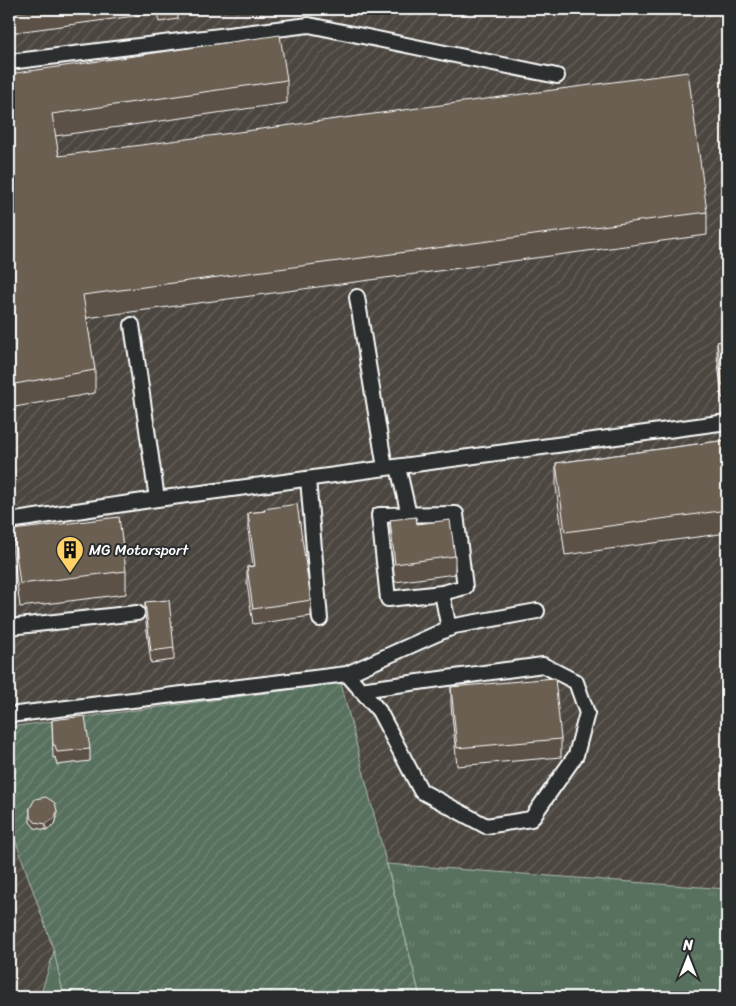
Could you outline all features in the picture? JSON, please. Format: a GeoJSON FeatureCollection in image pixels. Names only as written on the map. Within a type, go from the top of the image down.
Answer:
{"type":"FeatureCollection","features":[{"type":"Feature","properties":{"kind":"lane"},"geometry":{"type":"LineString","coordinates":[[9,62],[309,25],[557,76]]}},
{"type":"Feature","properties":{"kind":"lane"},"geometry":{"type":"LineString","coordinates":[[357,297],[392,467],[409,515]]}},
{"type":"Feature","properties":{"kind":"lane"},"geometry":{"type":"LineString","coordinates":[[132,325],[157,498]]}},
{"type":"Feature","properties":{"kind":"lane"},"geometry":{"type":"LineString","coordinates":[[9,522],[157,498],[727,422]]}},
{"type":"Feature","properties":{"kind":"lane"},"geometry":{"type":"LineString","coordinates":[[308,479],[320,619]]}},
{"type":"Feature","properties":{"kind":"lane"},"geometry":{"type":"LineString","coordinates":[[456,514],[465,587],[442,594],[388,599],[379,515],[456,514]]}},
{"type":"Feature","properties":{"kind":"lane"},"geometry":{"type":"LineString","coordinates":[[442,594],[449,628]]}},
{"type":"Feature","properties":{"kind":"lane"},"geometry":{"type":"LineString","coordinates":[[9,716],[347,674],[449,628],[537,611]]}},
{"type":"Feature","properties":{"kind":"lane"},"geometry":{"type":"LineString","coordinates":[[9,627],[137,613]]}},
{"type":"Feature","properties":{"kind":"lane"},"geometry":{"type":"LineString","coordinates":[[347,674],[360,690],[379,711],[421,791],[486,826],[531,819],[576,755],[587,712],[576,682],[543,665],[360,690]]}},
{"type":"Feature","properties":{"kind":"shaded area"},"geometry":{"type":"Polygon","coordinates":[[[9,9],[727,9],[727,889],[387,864],[340,683],[9,727],[9,9]]]}},
{"type":"Feature","properties":{"kind":"shaded area"},"geometry":{"type":"Polygon","coordinates":[[[9,822],[54,951],[40,997],[9,997],[9,822]]]}},
{"type":"Feature","properties":{"kind":"green space"},"geometry":{"type":"Polygon","coordinates":[[[341,683],[420,997],[64,997],[54,951],[9,822],[9,727],[341,683]]]}},
{"type":"Feature","properties":{"kind":"green space"},"geometry":{"type":"Polygon","coordinates":[[[387,864],[727,889],[727,997],[420,997],[387,864]]]}},
{"type":"Feature","properties":{"kind":"green space"},"geometry":{"type":"Polygon","coordinates":[[[54,951],[64,997],[40,997],[54,951]]]}},
{"type":"Feature","properties":{"kind":"building"},"geometry":{"type":"Polygon","coordinates":[[[9,9],[40,9],[9,13],[9,9]]]}},
{"type":"Feature","properties":{"kind":"building"},"geometry":{"type":"Polygon","coordinates":[[[280,35],[287,80],[52,114],[59,156],[688,72],[707,212],[83,295],[95,370],[9,385],[9,74],[280,35]]]}},
{"type":"Feature","properties":{"kind":"building"},"geometry":{"type":"Polygon","coordinates":[[[727,341],[727,385],[722,385],[717,342],[727,341]]]}},
{"type":"Feature","properties":{"kind":"building"},"geometry":{"type":"Polygon","coordinates":[[[727,440],[727,510],[565,532],[556,463],[727,440]]]}},
{"type":"Feature","properties":{"kind":"building"},"geometry":{"type":"Polygon","coordinates":[[[297,504],[311,600],[253,609],[247,567],[255,566],[248,513],[297,504]]]}},
{"type":"Feature","properties":{"kind":"building"},"geometry":{"type":"Polygon","coordinates":[[[119,517],[126,571],[20,584],[13,530],[119,517]]]}},
{"type":"Feature","properties":{"kind":"building"},"geometry":{"type":"Polygon","coordinates":[[[416,517],[417,524],[450,520],[455,556],[395,564],[390,520],[416,517]]]}},
{"type":"Feature","properties":{"kind":"building"},"geometry":{"type":"Polygon","coordinates":[[[169,600],[174,648],[151,651],[145,602],[169,600]]]}},
{"type":"Feature","properties":{"kind":"building"},"geometry":{"type":"Polygon","coordinates":[[[555,678],[561,739],[457,748],[451,687],[555,678]]]}},
{"type":"Feature","properties":{"kind":"building"},"geometry":{"type":"Polygon","coordinates":[[[85,716],[90,749],[57,752],[55,745],[53,745],[52,720],[85,716]]]}},
{"type":"Feature","properties":{"kind":"building"},"geometry":{"type":"Polygon","coordinates":[[[46,797],[55,803],[57,811],[55,818],[46,824],[35,822],[30,816],[30,808],[35,799],[46,797]]]}},
{"type":"Feature","properties":{"kind":"place","name":"MG Motorsport"},"geometry":{"type":"Point","coordinates":[70,574]}}]}
